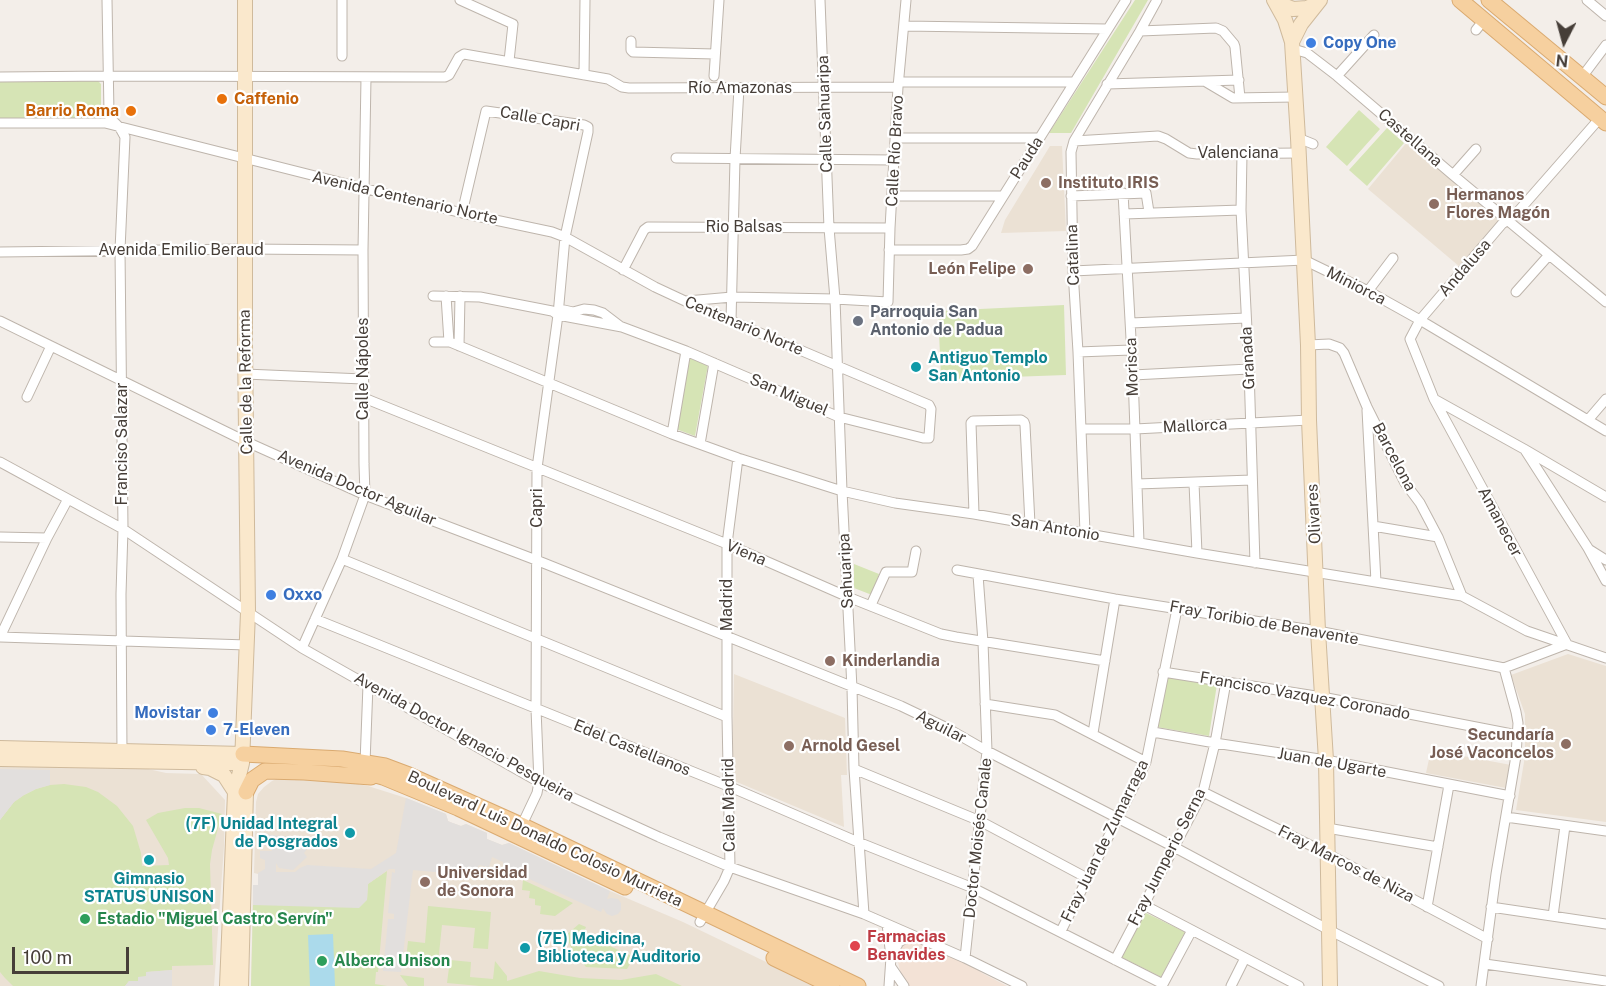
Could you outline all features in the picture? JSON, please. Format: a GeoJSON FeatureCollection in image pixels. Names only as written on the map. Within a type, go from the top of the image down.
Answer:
{"type":"FeatureCollection","features":[{"type":"Feature","properties":{"kind":"main road","name":"Calle de la Reforma"},"geometry":{"type":"LineString","coordinates":[[241,986],[241,792],[248,612],[245,374],[245,0]]}},
{"type":"Feature","properties":{"kind":"main road"},"geometry":{"type":"LineString","coordinates":[[1460,0],[1480,25],[1603,120]]}},
{"type":"Feature","properties":{"kind":"main road"},"geometry":{"type":"LineString","coordinates":[[1489,0],[1606,97]]}},
{"type":"Feature","properties":{"kind":"main road"},"geometry":{"type":"LineString","coordinates":[[1275,1],[1293,9],[1307,8],[1319,1]]}},
{"type":"Feature","properties":{"kind":"main road","name":"Olivares"},"geometry":{"type":"LineString","coordinates":[[1275,1],[1285,20],[1293,46],[1299,153],[1306,173],[1304,260],[1318,631],[1326,760],[1330,986]]}},
{"type":"Feature","properties":{"kind":"main road"},"geometry":{"type":"LineString","coordinates":[[1293,46],[1301,24],[1319,1]]}},
{"type":"Feature","properties":{"kind":"main road","name":"Boulevard Luis Donaldo Colosio Murrieta"},"geometry":{"type":"LineString","coordinates":[[0,748],[122,756],[151,762],[242,758],[362,771],[519,830]]}},
{"type":"Feature","properties":{"kind":"main road","name":"Boulevard Luis Donaldo Colosio Murrieta"},"geometry":{"type":"LineString","coordinates":[[0,759],[122,756],[342,759],[385,766],[458,796],[519,830],[703,918],[858,986]]}},
{"type":"Feature","properties":{"kind":"main road"},"geometry":{"type":"LineString","coordinates":[[151,762],[170,766],[210,768],[224,775],[241,792],[257,775],[265,771],[400,778],[440,793],[458,796]]}},
{"type":"Feature","properties":{"kind":"main road","name":"Calle de la Reforma"},"geometry":{"type":"LineString","coordinates":[[227,986],[241,792]]}},
{"type":"Feature","properties":{"kind":"main road","name":"Boulevard Luis Donaldo Colosio Murrieta"},"geometry":{"type":"LineString","coordinates":[[703,918],[832,986]]}},
{"type":"Feature","properties":{"kind":"street","name":"Franciso Salazar"},"geometry":{"type":"LineString","coordinates":[[107,0],[109,113],[110,118],[125,137],[120,250],[123,529],[122,756]]}},
{"type":"Feature","properties":{"kind":"street"},"geometry":{"type":"LineString","coordinates":[[342,0],[342,56]]}},
{"type":"Feature","properties":{"kind":"street"},"geometry":{"type":"LineString","coordinates":[[584,75],[585,0]]}},
{"type":"Feature","properties":{"kind":"street"},"geometry":{"type":"LineString","coordinates":[[714,76],[719,0]]}},
{"type":"Feature","properties":{"kind":"street","name":"Calle Sahuaripa"},"geometry":{"type":"LineString","coordinates":[[820,0],[829,228]]}},
{"type":"Feature","properties":{"kind":"street","name":"Calle Río Bravo"},"geometry":{"type":"LineString","coordinates":[[835,299],[888,302],[898,85],[906,0]]}},
{"type":"Feature","properties":{"kind":"street","name":"Pauda"},"geometry":{"type":"LineString","coordinates":[[889,250],[968,249],[972,246],[1126,0]]}},
{"type":"Feature","properties":{"kind":"street","name":"Catalina"},"geometry":{"type":"LineString","coordinates":[[1085,533],[1073,271],[1071,152],[1074,141],[1156,0]]}},
{"type":"Feature","properties":{"kind":"street"},"geometry":{"type":"LineString","coordinates":[[1587,0],[1606,16]]}},
{"type":"Feature","properties":{"kind":"street"},"geometry":{"type":"LineString","coordinates":[[0,77],[445,77],[449,75],[459,57],[464,54],[509,61],[513,24],[466,1]]}},
{"type":"Feature","properties":{"kind":"street"},"geometry":{"type":"LineString","coordinates":[[903,26],[1107,29]]}},
{"type":"Feature","properties":{"kind":"street"},"geometry":{"type":"LineString","coordinates":[[1140,31],[1216,28],[1222,31],[1235,47],[1240,98]]}},
{"type":"Feature","properties":{"kind":"street"},"geometry":{"type":"LineString","coordinates":[[1337,76],[1374,35]]}},
{"type":"Feature","properties":{"kind":"street"},"geometry":{"type":"LineString","coordinates":[[631,41],[633,51],[715,54]]}},
{"type":"Feature","properties":{"kind":"street"},"geometry":{"type":"LineString","coordinates":[[1581,76],[1606,45]]}},
{"type":"Feature","properties":{"kind":"street","name":"Castellana"},"geometry":{"type":"LineString","coordinates":[[1293,46],[1307,53],[1337,76],[1606,302]]}},
{"type":"Feature","properties":{"kind":"street","name":"Río Amazonas"},"geometry":{"type":"LineString","coordinates":[[509,61],[608,79],[622,87],[629,88],[1074,82]]}},
{"type":"Feature","properties":{"kind":"street","name":"Calle Nápoles"},"geometry":{"type":"LineString","coordinates":[[302,648],[342,560],[365,495],[363,250],[366,78]]}},
{"type":"Feature","properties":{"kind":"street"},"geometry":{"type":"LineString","coordinates":[[1107,84],[1239,80]]}},
{"type":"Feature","properties":{"kind":"street"},"geometry":{"type":"LineString","coordinates":[[1205,82],[1230,97],[1295,97]]}},
{"type":"Feature","properties":{"kind":"street"},"geometry":{"type":"LineString","coordinates":[[731,321],[739,88]]}},
{"type":"Feature","properties":{"kind":"street","name":"Calle Capri"},"geometry":{"type":"LineString","coordinates":[[462,213],[486,111],[584,125],[588,127],[588,132],[565,237]]}},
{"type":"Feature","properties":{"kind":"street","name":"Andalusa"},"geometry":{"type":"LineString","coordinates":[[1411,343],[1412,335],[1420,320],[1507,220],[1523,207],[1603,120]]}},
{"type":"Feature","properties":{"kind":"street","name":"Avenida Centenario Norte"},"geometry":{"type":"LineString","coordinates":[[0,123],[105,123],[565,237]]}},
{"type":"Feature","properties":{"kind":"street","name":"Valenciana"},"geometry":{"type":"LineString","coordinates":[[1074,141],[1158,136],[1189,153],[1197,154],[1299,153]]}},
{"type":"Feature","properties":{"kind":"street"},"geometry":{"type":"LineString","coordinates":[[895,138],[1039,138]]}},
{"type":"Feature","properties":{"kind":"street"},"geometry":{"type":"LineString","coordinates":[[1298,138],[1313,144]]}},
{"type":"Feature","properties":{"kind":"street"},"geometry":{"type":"LineString","coordinates":[[1453,175],[1476,149]]}},
{"type":"Feature","properties":{"kind":"street","name":"Granada"},"geometry":{"type":"LineString","coordinates":[[1242,154],[1255,563]]}},
{"type":"Feature","properties":{"kind":"street"},"geometry":{"type":"LineString","coordinates":[[676,158],[894,160]]}},
{"type":"Feature","properties":{"kind":"street","name":"Morisca"},"geometry":{"type":"LineString","coordinates":[[1123,193],[1131,323],[1139,542]]}},
{"type":"Feature","properties":{"kind":"street"},"geometry":{"type":"LineString","coordinates":[[1071,196],[1146,193],[1149,212]]}},
{"type":"Feature","properties":{"kind":"street"},"geometry":{"type":"LineString","coordinates":[[892,196],[1003,196]]}},
{"type":"Feature","properties":{"kind":"street"},"geometry":{"type":"LineString","coordinates":[[1124,214],[1242,210]]}},
{"type":"Feature","properties":{"kind":"street","name":"Rio Balsas"},"geometry":{"type":"LineString","coordinates":[[623,270],[645,228],[890,228]]}},
{"type":"Feature","properties":{"kind":"street","name":"Sahuaripa"},"geometry":{"type":"LineString","coordinates":[[829,228],[835,299],[854,769],[864,914]]}},
{"type":"Feature","properties":{"kind":"street","name":"Centenario Norte"},"geometry":{"type":"LineString","coordinates":[[565,237],[623,270],[685,301],[929,405]]}},
{"type":"Feature","properties":{"kind":"street","name":"Capri"},"geometry":{"type":"LineString","coordinates":[[539,782],[536,709],[537,468],[565,237]]}},
{"type":"Feature","properties":{"kind":"street","name":"Avenida Emilio Beraud"},"geometry":{"type":"LineString","coordinates":[[0,252],[363,250]]}},
{"type":"Feature","properties":{"kind":"street"},"geometry":{"type":"LineString","coordinates":[[1516,292],[1548,255]]}},
{"type":"Feature","properties":{"kind":"street"},"geometry":{"type":"LineString","coordinates":[[1368,291],[1393,258]]}},
{"type":"Feature","properties":{"kind":"street","name":"Miniorca"},"geometry":{"type":"LineString","coordinates":[[1073,271],[1304,260],[1368,291],[1420,320],[1606,431]]}},
{"type":"Feature","properties":{"kind":"street","name":"San Miguel"},"geometry":{"type":"LineString","coordinates":[[433,296],[480,297],[622,327],[686,351],[839,417],[927,438],[931,409],[929,405]]}},
{"type":"Feature","properties":{"kind":"street"},"geometry":{"type":"LineString","coordinates":[[446,296],[448,342]]}},
{"type":"Feature","properties":{"kind":"street"},"geometry":{"type":"LineString","coordinates":[[434,342],[448,342],[459,346],[460,296]]}},
{"type":"Feature","properties":{"kind":"street"},"geometry":{"type":"LineString","coordinates":[[685,301],[732,297],[835,299]]}},
{"type":"Feature","properties":{"kind":"street"},"geometry":{"type":"LineString","coordinates":[[1131,323],[1246,318]]}},
{"type":"Feature","properties":{"kind":"street","name":"Avenida Doctor Aguilar"},"geometry":{"type":"LineString","coordinates":[[0,321],[247,442],[365,495],[536,560]]}},
{"type":"Feature","properties":{"kind":"street","name":"Amanecer"},"geometry":{"type":"LineString","coordinates":[[1411,343],[1434,399],[1567,644]]}},
{"type":"Feature","properties":{"kind":"street","name":"Barcelona"},"geometry":{"type":"LineString","coordinates":[[1308,345],[1329,344],[1340,348],[1344,353],[1367,407],[1405,483],[1420,503],[1438,537],[1462,596]]}},
{"type":"Feature","properties":{"kind":"street"},"geometry":{"type":"LineString","coordinates":[[27,397],[51,346]]}},
{"type":"Feature","properties":{"kind":"street","name":"San Antonio"},"geometry":{"type":"LineString","coordinates":[[459,346],[672,434],[842,491],[895,503],[975,514],[1255,563],[1462,596],[1527,631],[1606,658]]}},
{"type":"Feature","properties":{"kind":"street"},"geometry":{"type":"LineString","coordinates":[[1078,352],[1131,350]]}},
{"type":"Feature","properties":{"kind":"street"},"geometry":{"type":"LineString","coordinates":[[672,434],[686,351]]}},
{"type":"Feature","properties":{"kind":"street"},"geometry":{"type":"LineString","coordinates":[[700,444],[714,363]]}},
{"type":"Feature","properties":{"kind":"street"},"geometry":{"type":"LineString","coordinates":[[1133,375],[1249,369]]}},
{"type":"Feature","properties":{"kind":"street"},"geometry":{"type":"LineString","coordinates":[[245,374],[363,379]]}},
{"type":"Feature","properties":{"kind":"street","name":"Viena"},"geometry":{"type":"LineString","coordinates":[[364,398],[727,544],[848,597],[941,634],[1105,661]]}},
{"type":"Feature","properties":{"kind":"street"},"geometry":{"type":"LineString","coordinates":[[1434,399],[1524,448],[1606,497]]}},
{"type":"Feature","properties":{"kind":"street"},"geometry":{"type":"LineString","coordinates":[[1588,420],[1606,399]]}},
{"type":"Feature","properties":{"kind":"street"},"geometry":{"type":"LineString","coordinates":[[1367,407],[1376,582]]}},
{"type":"Feature","properties":{"kind":"street"},"geometry":{"type":"LineString","coordinates":[[975,514],[971,423],[973,421],[1021,420],[1025,425],[1030,524]]}},
{"type":"Feature","properties":{"kind":"street","name":"Mallorca"},"geometry":{"type":"LineString","coordinates":[[1081,429],[1135,429],[1309,420]]}},
{"type":"Feature","properties":{"kind":"street"},"geometry":{"type":"LineString","coordinates":[[1524,448],[1588,548],[1606,581]]}},
{"type":"Feature","properties":{"kind":"street","name":"Madrid"},"geometry":{"type":"LineString","coordinates":[[727,717],[727,544],[738,458]]}},
{"type":"Feature","properties":{"kind":"street","name":"Avenida Doctor Ignacio Pesqueira"},"geometry":{"type":"LineString","coordinates":[[0,462],[123,529],[302,648],[539,782],[730,867],[888,924],[1022,986]]}},
{"type":"Feature","properties":{"kind":"street"},"geometry":{"type":"LineString","coordinates":[[1137,484],[1252,480]]}},
{"type":"Feature","properties":{"kind":"street"},"geometry":{"type":"LineString","coordinates":[[1194,483],[1197,553]]}},
{"type":"Feature","properties":{"kind":"street"},"geometry":{"type":"LineString","coordinates":[[68,498],[0,638],[247,645]]}},
{"type":"Feature","properties":{"kind":"street"},"geometry":{"type":"LineString","coordinates":[[1373,526],[1438,537]]}},
{"type":"Feature","properties":{"kind":"street"},"geometry":{"type":"LineString","coordinates":[[0,537],[47,538]]}},
{"type":"Feature","properties":{"kind":"street"},"geometry":{"type":"LineString","coordinates":[[1588,548],[1606,560]]}},
{"type":"Feature","properties":{"kind":"street"},"geometry":{"type":"LineString","coordinates":[[871,605],[886,572],[912,572],[916,551]]}},
{"type":"Feature","properties":{"kind":"street"},"geometry":{"type":"LineString","coordinates":[[342,560],[727,717]]}},
{"type":"Feature","properties":{"kind":"street","name":"Aguilar"},"geometry":{"type":"LineString","coordinates":[[536,560],[727,636],[945,727],[1439,986]]}},
{"type":"Feature","properties":{"kind":"street","name":"Fray Toribio de Benavente"},"geometry":{"type":"LineString","coordinates":[[957,570],[1115,599],[1318,631],[1504,668]]}},
{"type":"Feature","properties":{"kind":"street","name":"Doctor Moisés Canale"},"geometry":{"type":"LineString","coordinates":[[965,958],[987,751],[978,575]]}},
{"type":"Feature","properties":{"kind":"street"},"geometry":{"type":"LineString","coordinates":[[1093,734],[1115,599]]}},
{"type":"Feature","properties":{"kind":"street","name":"Fray Juan de Zumarraga"},"geometry":{"type":"LineString","coordinates":[[1061,931],[1146,762],[1177,609]]}},
{"type":"Feature","properties":{"kind":"street","name":"Edel Castellanos"},"geometry":{"type":"LineString","coordinates":[[315,619],[728,786],[858,842]]}},
{"type":"Feature","properties":{"kind":"street"},"geometry":{"type":"LineString","coordinates":[[1481,986],[1496,874],[1516,756],[1518,723],[1504,668],[1567,644]]}},
{"type":"Feature","properties":{"kind":"street","name":"Francisco Vazquez Coronado"},"geometry":{"type":"LineString","coordinates":[[1163,672],[1322,697],[1517,735]]}},
{"type":"Feature","properties":{"kind":"street","name":"Fray Jumperio Serna"},"geometry":{"type":"LineString","coordinates":[[1116,960],[1203,792],[1226,682]]}},
{"type":"Feature","properties":{"kind":"street"},"geometry":{"type":"LineString","coordinates":[[364,763],[368,685]]}},
{"type":"Feature","properties":{"kind":"street"},"geometry":{"type":"LineString","coordinates":[[985,704],[1047,713],[1061,718],[1146,762]]}},
{"type":"Feature","properties":{"kind":"street","name":"Calle Madrid"},"geometry":{"type":"LineString","coordinates":[[703,918],[730,867],[727,717]]}},
{"type":"Feature","properties":{"kind":"street","name":"Juan de Ugarte"},"geometry":{"type":"LineString","coordinates":[[1153,732],[1326,760],[1510,796]]}},
{"type":"Feature","properties":{"kind":"street"},"geometry":{"type":"LineString","coordinates":[[854,769],[980,821],[1088,878]]}},
{"type":"Feature","properties":{"kind":"street"},"geometry":{"type":"LineString","coordinates":[[519,830],[537,793],[539,782]]}},
{"type":"Feature","properties":{"kind":"street"},"geometry":{"type":"LineString","coordinates":[[1427,907],[1449,785]]}},
{"type":"Feature","properties":{"kind":"street","name":"Fray Marcos de Niza"},"geometry":{"type":"LineString","coordinates":[[1203,792],[1328,854],[1488,939]]}},
{"type":"Feature","properties":{"kind":"street"},"geometry":{"type":"LineString","coordinates":[[1506,817],[1606,831]]}},
{"type":"Feature","properties":{"kind":"street"},"geometry":{"type":"LineString","coordinates":[[1553,916],[1565,826]]}},
{"type":"Feature","properties":{"kind":"street"},"geometry":{"type":"LineString","coordinates":[[1327,828],[1438,847]]}},
{"type":"Feature","properties":{"kind":"street"},"geometry":{"type":"LineString","coordinates":[[858,842],[973,888],[1163,985],[1192,930]]}},
{"type":"Feature","properties":{"kind":"street"},"geometry":{"type":"LineString","coordinates":[[1144,905],[1299,986]]}},
{"type":"Feature","properties":{"kind":"street"},"geometry":{"type":"LineString","coordinates":[[1491,907],[1606,924]]}},
{"type":"Feature","properties":{"kind":"street"},"geometry":{"type":"LineString","coordinates":[[888,924],[891,962],[889,986]]}},
{"type":"Feature","properties":{"kind":"street"},"geometry":{"type":"LineString","coordinates":[[882,986],[886,984],[899,942],[910,936],[916,937]]}},
{"type":"Feature","properties":{"kind":"street"},"geometry":{"type":"LineString","coordinates":[[1231,986],[1245,958]]}},
{"type":"Feature","properties":{"kind":"street"},"geometry":{"type":"LineString","coordinates":[[891,962],[903,986]]}},
{"type":"Feature","properties":{"kind":"street"},"geometry":{"type":"LineString","coordinates":[[1485,964],[1606,981]]}},
{"type":"Feature","properties":{"kind":"shaded area","name":"Hermanos Flores Magón"},"geometry":{"type":"Polygon","coordinates":[[[1408,141],[1500,219],[1460,267],[1368,189],[1408,141]]]}},
{"type":"Feature","properties":{"kind":"shaded area","name":"Instituto IRIS"},"geometry":{"type":"Polygon","coordinates":[[[1050,146],[1062,146],[1066,231],[1001,233],[1005,220],[1050,146]]]}},
{"type":"Feature","properties":{"kind":"shaded area","name":"Secundaría José Vaconcelos"},"geometry":{"type":"Polygon","coordinates":[[[1568,654],[1606,666],[1606,822],[1516,810],[1525,756],[1525,714],[1511,675],[1568,654]]]}},
{"type":"Feature","properties":{"kind":"shaded area","name":"Arnold Gesel"},"geometry":{"type":"Polygon","coordinates":[[[734,674],[845,718],[847,775],[841,775],[844,827],[732,780],[734,674]]]}},
{"type":"Feature","properties":{"kind":"shaded area"},"geometry":{"type":"Polygon","coordinates":[[[1431,750],[1511,765],[1506,788],[1426,773],[1431,750]]]}},
{"type":"Feature","properties":{"kind":"shaded area","name":"Estadio \"Miguel Castro Servín\""},"geometry":{"type":"Polygon","coordinates":[[[0,766],[148,769],[166,773],[201,774],[225,800],[214,986],[0,986],[0,766]]]}},
{"type":"Feature","properties":{"kind":"shaded area"},"geometry":{"type":"Polygon","coordinates":[[[0,769],[50,770],[50,785],[36,789],[14,802],[0,820],[0,769]]]}},
{"type":"Feature","properties":{"kind":"shaded area","name":"Universidad de Sonora"},"geometry":{"type":"Polygon","coordinates":[[[282,776],[331,779],[368,786],[406,798],[446,814],[450,822],[461,826],[466,824],[487,833],[487,839],[502,845],[509,843],[610,891],[683,922],[816,986],[251,986],[253,885],[258,885],[258,874],[254,873],[256,802],[258,794],[264,787],[282,776]]]}},
{"type":"Feature","properties":{"kind":"shaded area"},"geometry":{"type":"Polygon","coordinates":[[[406,798],[446,814],[450,822],[461,826],[466,824],[487,833],[487,839],[502,845],[509,843],[610,891],[607,899],[618,899],[621,903],[621,910],[612,916],[607,914],[603,908],[601,912],[503,867],[503,862],[492,857],[489,867],[479,865],[475,871],[466,875],[413,870],[401,972],[383,971],[388,919],[394,919],[394,914],[388,913],[392,872],[395,873],[395,869],[389,869],[368,884],[367,900],[359,908],[253,905],[253,885],[258,885],[258,873],[265,869],[265,860],[260,858],[260,851],[272,851],[270,847],[262,845],[263,834],[291,837],[299,840],[307,849],[304,853],[307,857],[293,870],[279,868],[276,863],[276,872],[295,872],[307,865],[371,869],[396,853],[406,798]]]}},
{"type":"Feature","properties":{"kind":"shaded area"},"geometry":{"type":"Polygon","coordinates":[[[915,941],[969,963],[982,973],[1007,986],[909,986],[903,980],[897,956],[900,946],[915,941]]]}},
{"type":"Feature","properties":{"kind":"shaded area"},"geometry":{"type":"Polygon","coordinates":[[[172,970],[172,986],[125,986],[129,981],[138,981],[138,977],[146,976],[146,972],[172,970]]]}},
{"type":"Feature","properties":{"kind":"green space"},"geometry":{"type":"Polygon","coordinates":[[[1135,0],[1148,0],[1071,133],[1049,133],[1135,0]]]}},
{"type":"Feature","properties":{"kind":"green space"},"geometry":{"type":"Polygon","coordinates":[[[97,80],[101,84],[101,116],[98,119],[0,119],[0,82],[97,80]]]}},
{"type":"Feature","properties":{"kind":"green space"},"geometry":{"type":"Polygon","coordinates":[[[1359,110],[1380,129],[1347,166],[1326,147],[1359,110]]]}},
{"type":"Feature","properties":{"kind":"green space"},"geometry":{"type":"Polygon","coordinates":[[[1387,128],[1404,143],[1367,186],[1349,170],[1387,128]]]}},
{"type":"Feature","properties":{"kind":"green space"},"geometry":{"type":"Polygon","coordinates":[[[1064,305],[1066,375],[955,379],[954,375],[941,376],[938,311],[1064,305]]]}},
{"type":"Feature","properties":{"kind":"green space"},"geometry":{"type":"Polygon","coordinates":[[[689,358],[708,365],[695,436],[676,429],[689,358]]]}},
{"type":"Feature","properties":{"kind":"green space"},"geometry":{"type":"Polygon","coordinates":[[[854,564],[879,574],[872,595],[854,588],[854,564]]]}},
{"type":"Feature","properties":{"kind":"green space"},"geometry":{"type":"Polygon","coordinates":[[[1165,676],[1217,684],[1209,736],[1157,727],[1165,676]]]}},
{"type":"Feature","properties":{"kind":"green space","name":"Estadio \"Miguel Castro Servín\""},"geometry":{"type":"Polygon","coordinates":[[[50,785],[86,787],[98,792],[117,806],[133,826],[141,853],[142,866],[169,865],[168,858],[146,820],[158,813],[185,808],[199,808],[222,814],[210,864],[213,965],[172,966],[172,970],[147,972],[146,976],[138,981],[129,981],[125,986],[13,986],[0,972],[0,820],[14,802],[24,795],[50,785]]]}},
{"type":"Feature","properties":{"kind":"green space"},"geometry":{"type":"Polygon","coordinates":[[[387,871],[375,984],[387,986],[251,986],[253,905],[367,900],[368,884],[387,871]]]}},
{"type":"Feature","properties":{"kind":"green space"},"geometry":{"type":"Polygon","coordinates":[[[523,880],[573,903],[555,916],[540,914],[541,906],[535,905],[535,899],[529,898],[530,891],[522,890],[523,880]]]}},
{"type":"Feature","properties":{"kind":"green space"},"geometry":{"type":"Polygon","coordinates":[[[428,906],[491,912],[488,949],[473,948],[475,928],[442,925],[438,963],[406,960],[408,941],[425,943],[428,906]]]}},
{"type":"Feature","properties":{"kind":"green space"},"geometry":{"type":"Polygon","coordinates":[[[1144,912],[1185,932],[1161,977],[1121,957],[1144,912]]]}},
{"type":"Feature","properties":{"kind":"green space"},"geometry":{"type":"Polygon","coordinates":[[[579,924],[586,927],[583,934],[634,957],[627,969],[586,967],[572,950],[565,936],[579,924]]]}},
{"type":"Feature","properties":{"kind":"green space"},"geometry":{"type":"Polygon","coordinates":[[[450,960],[471,962],[470,977],[493,979],[495,961],[507,976],[507,981],[539,971],[580,978],[621,980],[656,974],[682,986],[480,986],[447,983],[450,960]]]}},
{"type":"Feature","properties":{"kind":"green space"},"geometry":{"type":"Polygon","coordinates":[[[400,975],[424,978],[424,986],[408,986],[400,975]]]}},
{"type":"Feature","properties":{"kind":"water","name":"Alberca Unison"},"geometry":{"type":"Polygon","coordinates":[[[333,934],[335,986],[310,986],[308,935],[333,934]]]}},
{"type":"Feature","properties":{"kind":"place","name":"Copy One"},"geometry":{"type":"Point","coordinates":[1311,43]}},
{"type":"Feature","properties":{"kind":"place","name":"Caffenio"},"geometry":{"type":"Point","coordinates":[222,99]}},
{"type":"Feature","properties":{"kind":"place","name":"Barrio Roma"},"geometry":{"type":"Point","coordinates":[131,111]}},
{"type":"Feature","properties":{"kind":"place","name":"Instituto IRIS"},"geometry":{"type":"Point","coordinates":[1046,183]}},
{"type":"Feature","properties":{"kind":"place","name":"Hermanos Flores Magón"},"geometry":{"type":"Point","coordinates":[1434,204]}},
{"type":"Feature","properties":{"kind":"place","name":"León Felipe"},"geometry":{"type":"Point","coordinates":[1028,269]}},
{"type":"Feature","properties":{"kind":"place","name":"Parroquia San Antonio de Padua"},"geometry":{"type":"Point","coordinates":[858,321]}},
{"type":"Feature","properties":{"kind":"place","name":"Antiguo Templo San Antonio"},"geometry":{"type":"Point","coordinates":[916,367]}},
{"type":"Feature","properties":{"kind":"place","name":"Oxxo"},"geometry":{"type":"Point","coordinates":[271,595]}},
{"type":"Feature","properties":{"kind":"place","name":"Kinderlandia"},"geometry":{"type":"Point","coordinates":[830,661]}},
{"type":"Feature","properties":{"kind":"place","name":"Movistar"},"geometry":{"type":"Point","coordinates":[213,713]}},
{"type":"Feature","properties":{"kind":"place","name":"7-Eleven"},"geometry":{"type":"Point","coordinates":[211,730]}},
{"type":"Feature","properties":{"kind":"place","name":"Secundaría José Vaconcelos"},"geometry":{"type":"Point","coordinates":[1566,744]}},
{"type":"Feature","properties":{"kind":"place","name":"Arnold Gesel"},"geometry":{"type":"Point","coordinates":[789,746]}},
{"type":"Feature","properties":{"kind":"place","name":"(7F) Unidad Integral de Posgrados"},"geometry":{"type":"Point","coordinates":[350,833]}},
{"type":"Feature","properties":{"kind":"place","name":"Gimnasio STATUS UNISON"},"geometry":{"type":"Point","coordinates":[149,860]}},
{"type":"Feature","properties":{"kind":"place","name":"Universidad de Sonora"},"geometry":{"type":"Point","coordinates":[425,882]}},
{"type":"Feature","properties":{"kind":"place","name":"Estadio \"Miguel Castro Servín\""},"geometry":{"type":"Point","coordinates":[85,919]}},
{"type":"Feature","properties":{"kind":"place","name":"Farmacias Benavides"},"geometry":{"type":"Point","coordinates":[855,946]}},
{"type":"Feature","properties":{"kind":"place","name":"(7E) Medicina, Biblioteca y Auditorio"},"geometry":{"type":"Point","coordinates":[525,948]}},
{"type":"Feature","properties":{"kind":"place","name":"Alberca Unison"},"geometry":{"type":"Point","coordinates":[322,961]}}]}
